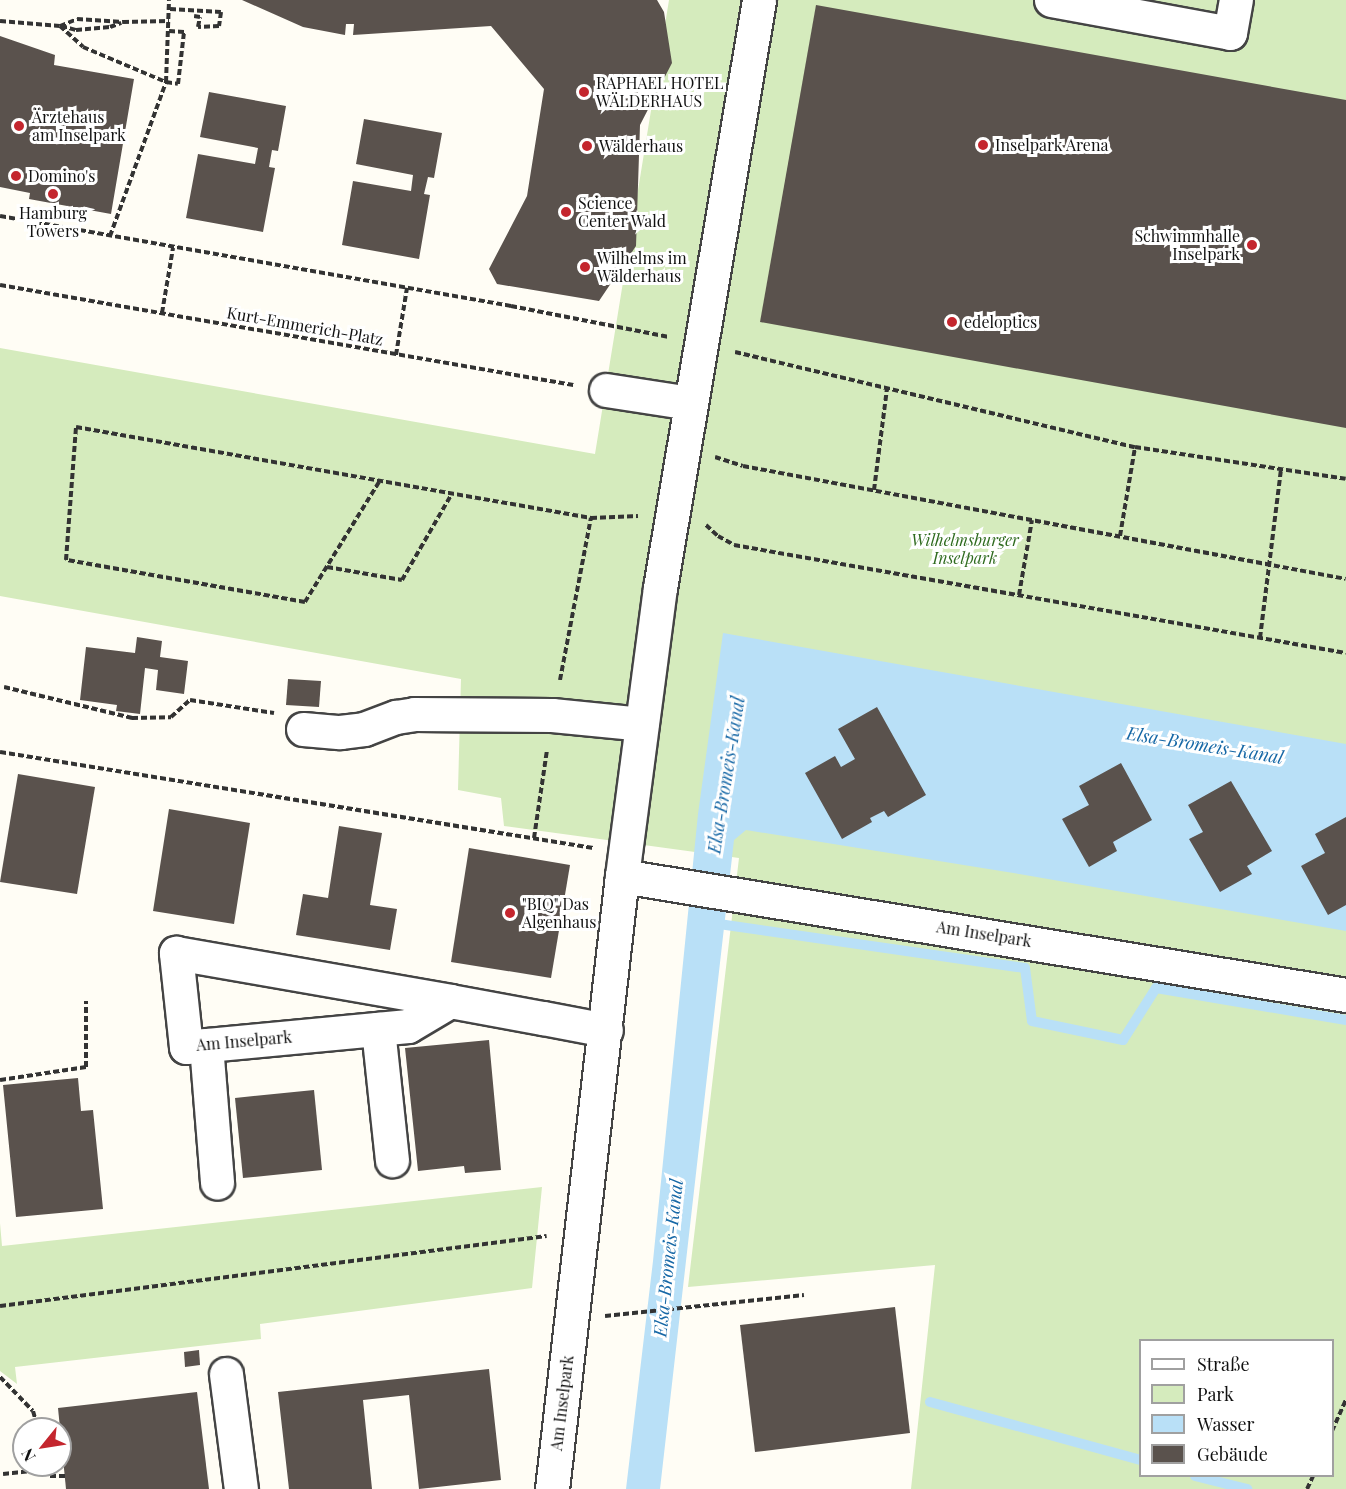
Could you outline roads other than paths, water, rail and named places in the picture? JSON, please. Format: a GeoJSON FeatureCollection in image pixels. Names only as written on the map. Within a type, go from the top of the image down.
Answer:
{"type":"FeatureCollection","features":[{"type":"Feature","properties":{"kind":"street","name":"Am Inselpark"},"geometry":{"type":"LineString","coordinates":[[552,1489],[624,865],[660,588],[759,0]]}},
{"type":"Feature","properties":{"kind":"street"},"geometry":{"type":"LineString","coordinates":[[1051,0],[1230,33],[1236,0]]}},
{"type":"Feature","properties":{"kind":"street"},"geometry":{"type":"LineString","coordinates":[[606,390],[690,403]]}},
{"type":"Feature","properties":{"kind":"street"},"geometry":{"type":"LineString","coordinates":[[303,729],[340,732],[364,729],[396,717],[414,714],[552,715],[642,724]]}},
{"type":"Feature","properties":{"kind":"street","name":"Am Inselpark"},"geometry":{"type":"LineString","coordinates":[[624,865],[659,882],[1346,995]]}},
{"type":"Feature","properties":{"kind":"street","name":"Am Inselpark"},"geometry":{"type":"LineString","coordinates":[[450,1001],[408,1026],[186,1047],[176,953],[450,1001],[606,1030]]}},
{"type":"Feature","properties":{"kind":"street"},"geometry":{"type":"LineString","coordinates":[[378,1029],[392,1160]]}},
{"type":"Feature","properties":{"kind":"street"},"geometry":{"type":"LineString","coordinates":[[206,1045],[217,1183]]}},
{"type":"Feature","properties":{"kind":"street"},"geometry":{"type":"LineString","coordinates":[[226,1374],[241,1489]]}},
{"type":"Feature","properties":{"kind":"water","name":"Elsa-Bromeis-Kanal"},"geometry":{"type":"Polygon","coordinates":[[[723,633],[1346,744],[1346,931],[1025,875],[746,830],[734,840],[660,1489],[626,1489],[653,1261],[698,814],[723,633]]]}},
{"type":"Feature","properties":{"kind":"waterway"},"geometry":{"type":"LineString","coordinates":[[712,923],[1025,968],[1032,1021],[1123,1040],[1156,988],[1346,1020]]}},
{"type":"Feature","properties":{"kind":"waterway"},"geometry":{"type":"LineString","coordinates":[[930,1402],[1139,1460]]}},
{"type":"Feature","properties":{"kind":"waterway"},"geometry":{"type":"LineString","coordinates":[[1199,1477],[1247,1489]]}},
{"type":"Feature","properties":{"kind":"place","name":"RAPHAEL HOTEL WÄLDERHAUS"},"geometry":{"type":"Point","coordinates":[584,92]}},
{"type":"Feature","properties":{"kind":"place","name":"Ärztehaus am Inselpark"},"geometry":{"type":"Point","coordinates":[19,126]}},
{"type":"Feature","properties":{"kind":"place","name":"Inselpark Arena"},"geometry":{"type":"Point","coordinates":[983,145]}},
{"type":"Feature","properties":{"kind":"place","name":"Wälderhaus"},"geometry":{"type":"Point","coordinates":[587,146]}},
{"type":"Feature","properties":{"kind":"place","name":"Domino's"},"geometry":{"type":"Point","coordinates":[16,176]}},
{"type":"Feature","properties":{"kind":"place","name":"Hamburg Towers"},"geometry":{"type":"Point","coordinates":[53,194]}},
{"type":"Feature","properties":{"kind":"place","name":"Science Center Wald"},"geometry":{"type":"Point","coordinates":[566,212]}},
{"type":"Feature","properties":{"kind":"place","name":"Schwimmhalle Inselpark"},"geometry":{"type":"Point","coordinates":[1252,245]}},
{"type":"Feature","properties":{"kind":"place","name":"Wilhelms im Wälderhaus"},"geometry":{"type":"Point","coordinates":[585,267]}},
{"type":"Feature","properties":{"kind":"place","name":"edeloptics"},"geometry":{"type":"Point","coordinates":[952,322]}},
{"type":"Feature","properties":{"kind":"place","name":"\"BIQ\" Das Algenhaus"},"geometry":{"type":"Point","coordinates":[510,913]}},
{"type":"Feature","properties":{"kind":"park label","name":"Wilhelmsburger Inselpark"},"geometry":{"type":"Point","coordinates":[965,549]}}]}
